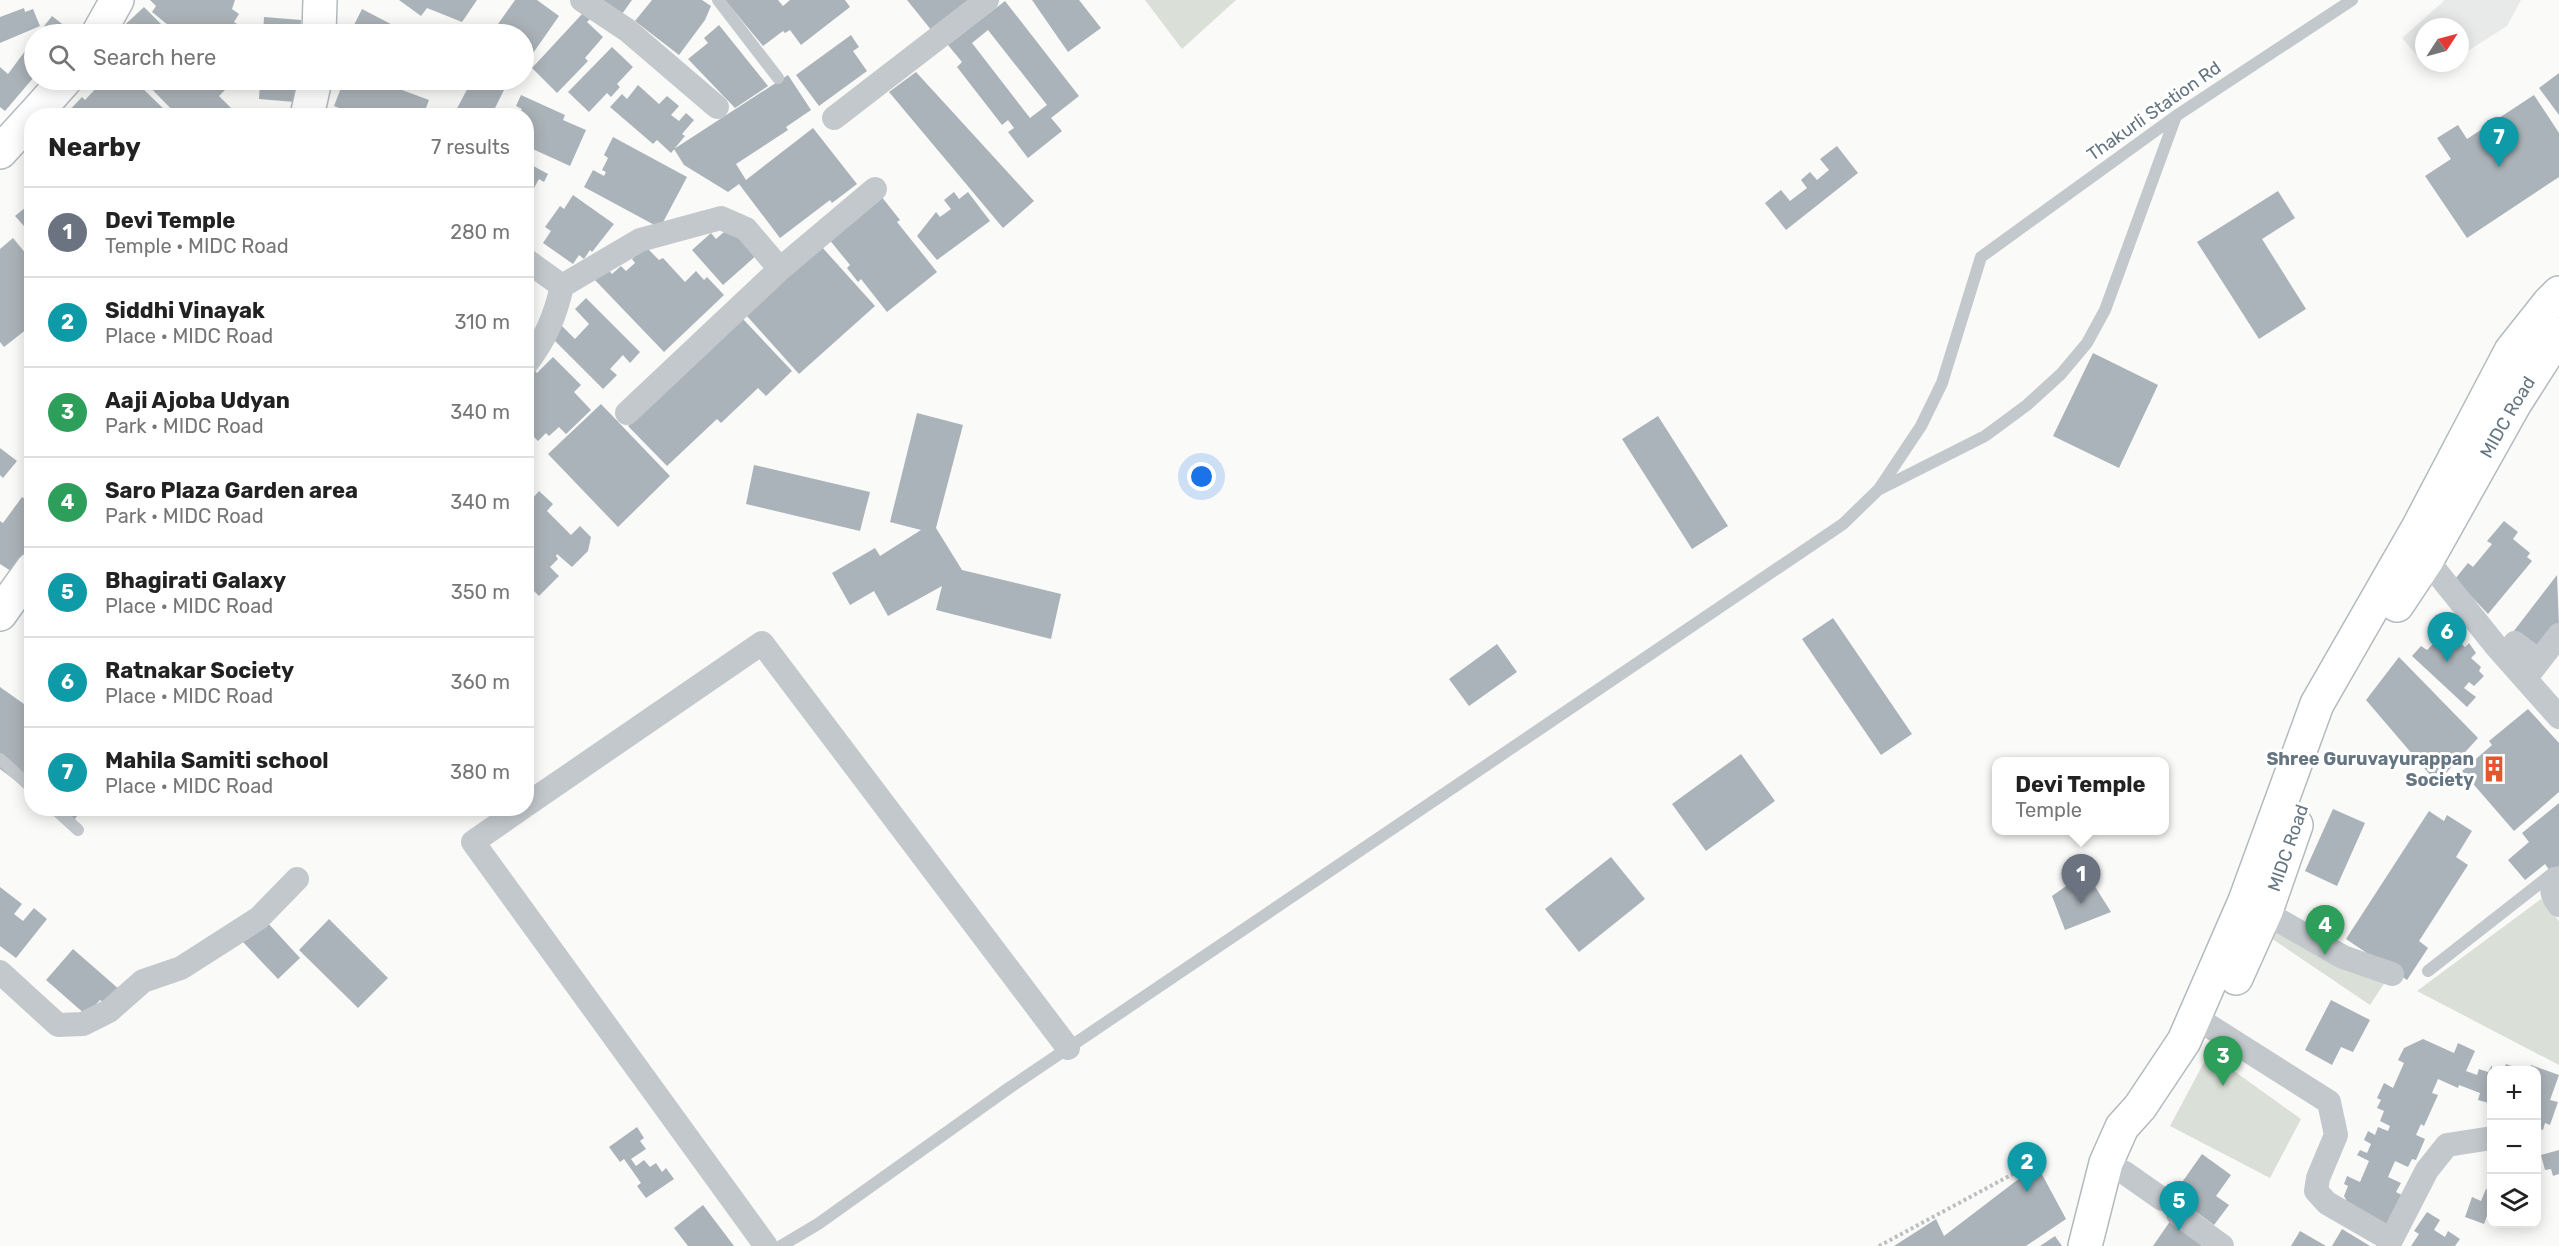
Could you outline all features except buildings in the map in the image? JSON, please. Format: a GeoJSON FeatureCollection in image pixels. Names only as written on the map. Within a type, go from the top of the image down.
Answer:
{"type":"FeatureCollection","features":[{"type":"Feature","properties":{"kind":"street"},"geometry":{"type":"LineString","coordinates":[[104,24],[117,0]]}},
{"type":"Feature","properties":{"kind":"street"},"geometry":{"type":"LineString","coordinates":[[319,24],[320,0]]}},
{"type":"Feature","properties":{"kind":"street"},"geometry":{"type":"LineString","coordinates":[[582,0],[627,30],[717,107]]}},
{"type":"Feature","properties":{"kind":"street"},"geometry":{"type":"LineString","coordinates":[[834,118],[987,0]]}},
{"type":"Feature","properties":{"kind":"street"},"geometry":{"type":"LineString","coordinates":[[39,108],[56,90]]}},
{"type":"Feature","properties":{"kind":"street"},"geometry":{"type":"LineString","coordinates":[[309,108],[313,90]]}},
{"type":"Feature","properties":{"kind":"street"},"geometry":{"type":"LineString","coordinates":[[0,152],[24,125]]}},
{"type":"Feature","properties":{"kind":"street"},"geometry":{"type":"LineString","coordinates":[[627,413],[780,269],[875,189]]}},
{"type":"Feature","properties":{"kind":"street"},"geometry":{"type":"LineString","coordinates":[[534,354],[543,343],[556,313],[562,286],[640,240],[721,218],[746,230],[780,269]]}},
{"type":"Feature","properties":{"kind":"street"},"geometry":{"type":"LineString","coordinates":[[534,266],[562,286]]}},
{"type":"Feature","properties":{"kind":"street"},"geometry":{"type":"LineString","coordinates":[[2517,372],[2511,351],[2556,303]]}},
{"type":"Feature","properties":{"kind":"street","name":"MIDC Road"},"geometry":{"type":"LineString","coordinates":[[2108,1246],[2116,1168],[2180,1087],[2204,1023],[2255,906],[2326,709],[2354,672],[2374,623],[2417,554],[2517,372],[2559,334]]}},
{"type":"Feature","properties":{"kind":"street"},"geometry":{"type":"LineString","coordinates":[[2417,554],[2532,670]]}},
{"type":"Feature","properties":{"kind":"street"},"geometry":{"type":"LineString","coordinates":[[0,614],[24,580]]}},
{"type":"Feature","properties":{"kind":"street"},"geometry":{"type":"LineString","coordinates":[[2532,670],[2559,635]]}},
{"type":"Feature","properties":{"kind":"street"},"geometry":{"type":"LineString","coordinates":[[534,800],[762,643],[1068,1048]]}},
{"type":"Feature","properties":{"kind":"street"},"geometry":{"type":"LineString","coordinates":[[2515,643],[2559,717]]}},
{"type":"Feature","properties":{"kind":"street"},"geometry":{"type":"LineString","coordinates":[[510,816],[473,842],[766,1246]]}},
{"type":"Feature","properties":{"kind":"street"},"geometry":{"type":"LineString","coordinates":[[2559,878],[2553,883],[2552,888],[2553,897],[2559,905]]}},
{"type":"Feature","properties":{"kind":"street"},"geometry":{"type":"LineString","coordinates":[[0,972],[58,1026],[83,1024],[109,1011],[143,981],[181,968],[259,918],[297,879]]}},
{"type":"Feature","properties":{"kind":"street"},"geometry":{"type":"LineString","coordinates":[[2255,906],[2343,957],[2392,974]]}},
{"type":"Feature","properties":{"kind":"street"},"geometry":{"type":"LineString","coordinates":[[2204,1023],[2329,1102],[2336,1135],[2318,1178],[2316,1191],[2327,1203],[2390,1243],[2427,1170],[2447,1145],[2487,1139]]}},
{"type":"Feature","properties":{"kind":"street"},"geometry":{"type":"LineString","coordinates":[[2085,1246],[2116,1168],[2222,1246]]}},
{"type":"Feature","properties":{"kind":"lane"},"geometry":{"type":"LineString","coordinates":[[718,0],[778,78]]}},
{"type":"Feature","properties":{"kind":"lane","name":"Thakurli Station Rd"},"geometry":{"type":"LineString","coordinates":[[1879,489],[1921,426],[1942,383],[1981,257],[2176,116],[2352,0]]}},
{"type":"Feature","properties":{"kind":"lane"},"geometry":{"type":"LineString","coordinates":[[781,1246],[818,1224],[1068,1048],[1843,524],[1879,489],[1985,436],[2027,405],[2061,374],[2087,344],[2105,310],[2176,116]]}},
{"type":"Feature","properties":{"kind":"lane"},"geometry":{"type":"LineString","coordinates":[[0,759],[24,781]]}},
{"type":"Feature","properties":{"kind":"lane"},"geometry":{"type":"LineString","coordinates":[[63,816],[78,830]]}},
{"type":"Feature","properties":{"kind":"lane"},"geometry":{"type":"LineString","coordinates":[[2428,971],[2559,868]]}},
{"type":"Feature","properties":{"kind":"path"},"geometry":{"type":"LineString","coordinates":[[1879,1246],[2039,1160]]}},
{"type":"Feature","properties":{"kind":"shaded area"},"geometry":{"type":"Polygon","coordinates":[[[1145,0],[1236,0],[1182,49],[1145,0]]]}},
{"type":"Feature","properties":{"kind":"shaded area"},"geometry":{"type":"Polygon","coordinates":[[[2445,0],[2521,0],[2507,26],[2469,50],[2469,18],[2425,18],[2445,0]]]}},
{"type":"Feature","properties":{"kind":"shaded area"},"geometry":{"type":"Polygon","coordinates":[[[2415,27],[2415,53],[2402,38],[2415,27]]]}},
{"type":"Feature","properties":{"kind":"shaded area"},"geometry":{"type":"Polygon","coordinates":[[[2541,899],[2559,921],[2559,1065],[2417,991],[2541,899]]]}},
{"type":"Feature","properties":{"kind":"shaded area"},"geometry":{"type":"Polygon","coordinates":[[[2278,908],[2389,976],[2370,1005],[2265,934],[2278,908]]]}},
{"type":"Feature","properties":{"kind":"shaded area"},"geometry":{"type":"Polygon","coordinates":[[[2209,1053],[2301,1119],[2270,1178],[2170,1126],[2209,1053]]]}},
{"type":"Feature","properties":{"kind":"place","name":"Mahila Samiti school"},"geometry":{"type":"Point","coordinates":[2499,167]}},
{"type":"Feature","properties":{"kind":"place","name":"Ratnakar Society"},"geometry":{"type":"Point","coordinates":[2447,662]}},
{"type":"Feature","properties":{"kind":"place","name":"Shree Guruvayurappan Society"},"geometry":{"type":"Point","coordinates":[2494,769]}},
{"type":"Feature","properties":{"kind":"place","name":"Devi Temple"},"geometry":{"type":"Point","coordinates":[2081,904]}},
{"type":"Feature","properties":{"kind":"place","name":"Saro Plaza Garden area"},"geometry":{"type":"Point","coordinates":[2325,955]}},
{"type":"Feature","properties":{"kind":"place","name":"Aaji Ajoba Udyan"},"geometry":{"type":"Point","coordinates":[2223,1086]}},
{"type":"Feature","properties":{"kind":"place","name":"Siddhi Vinayak"},"geometry":{"type":"Point","coordinates":[2027,1192]}},
{"type":"Feature","properties":{"kind":"place","name":"Bhagirati Galaxy"},"geometry":{"type":"Point","coordinates":[2179,1231]}}]}
